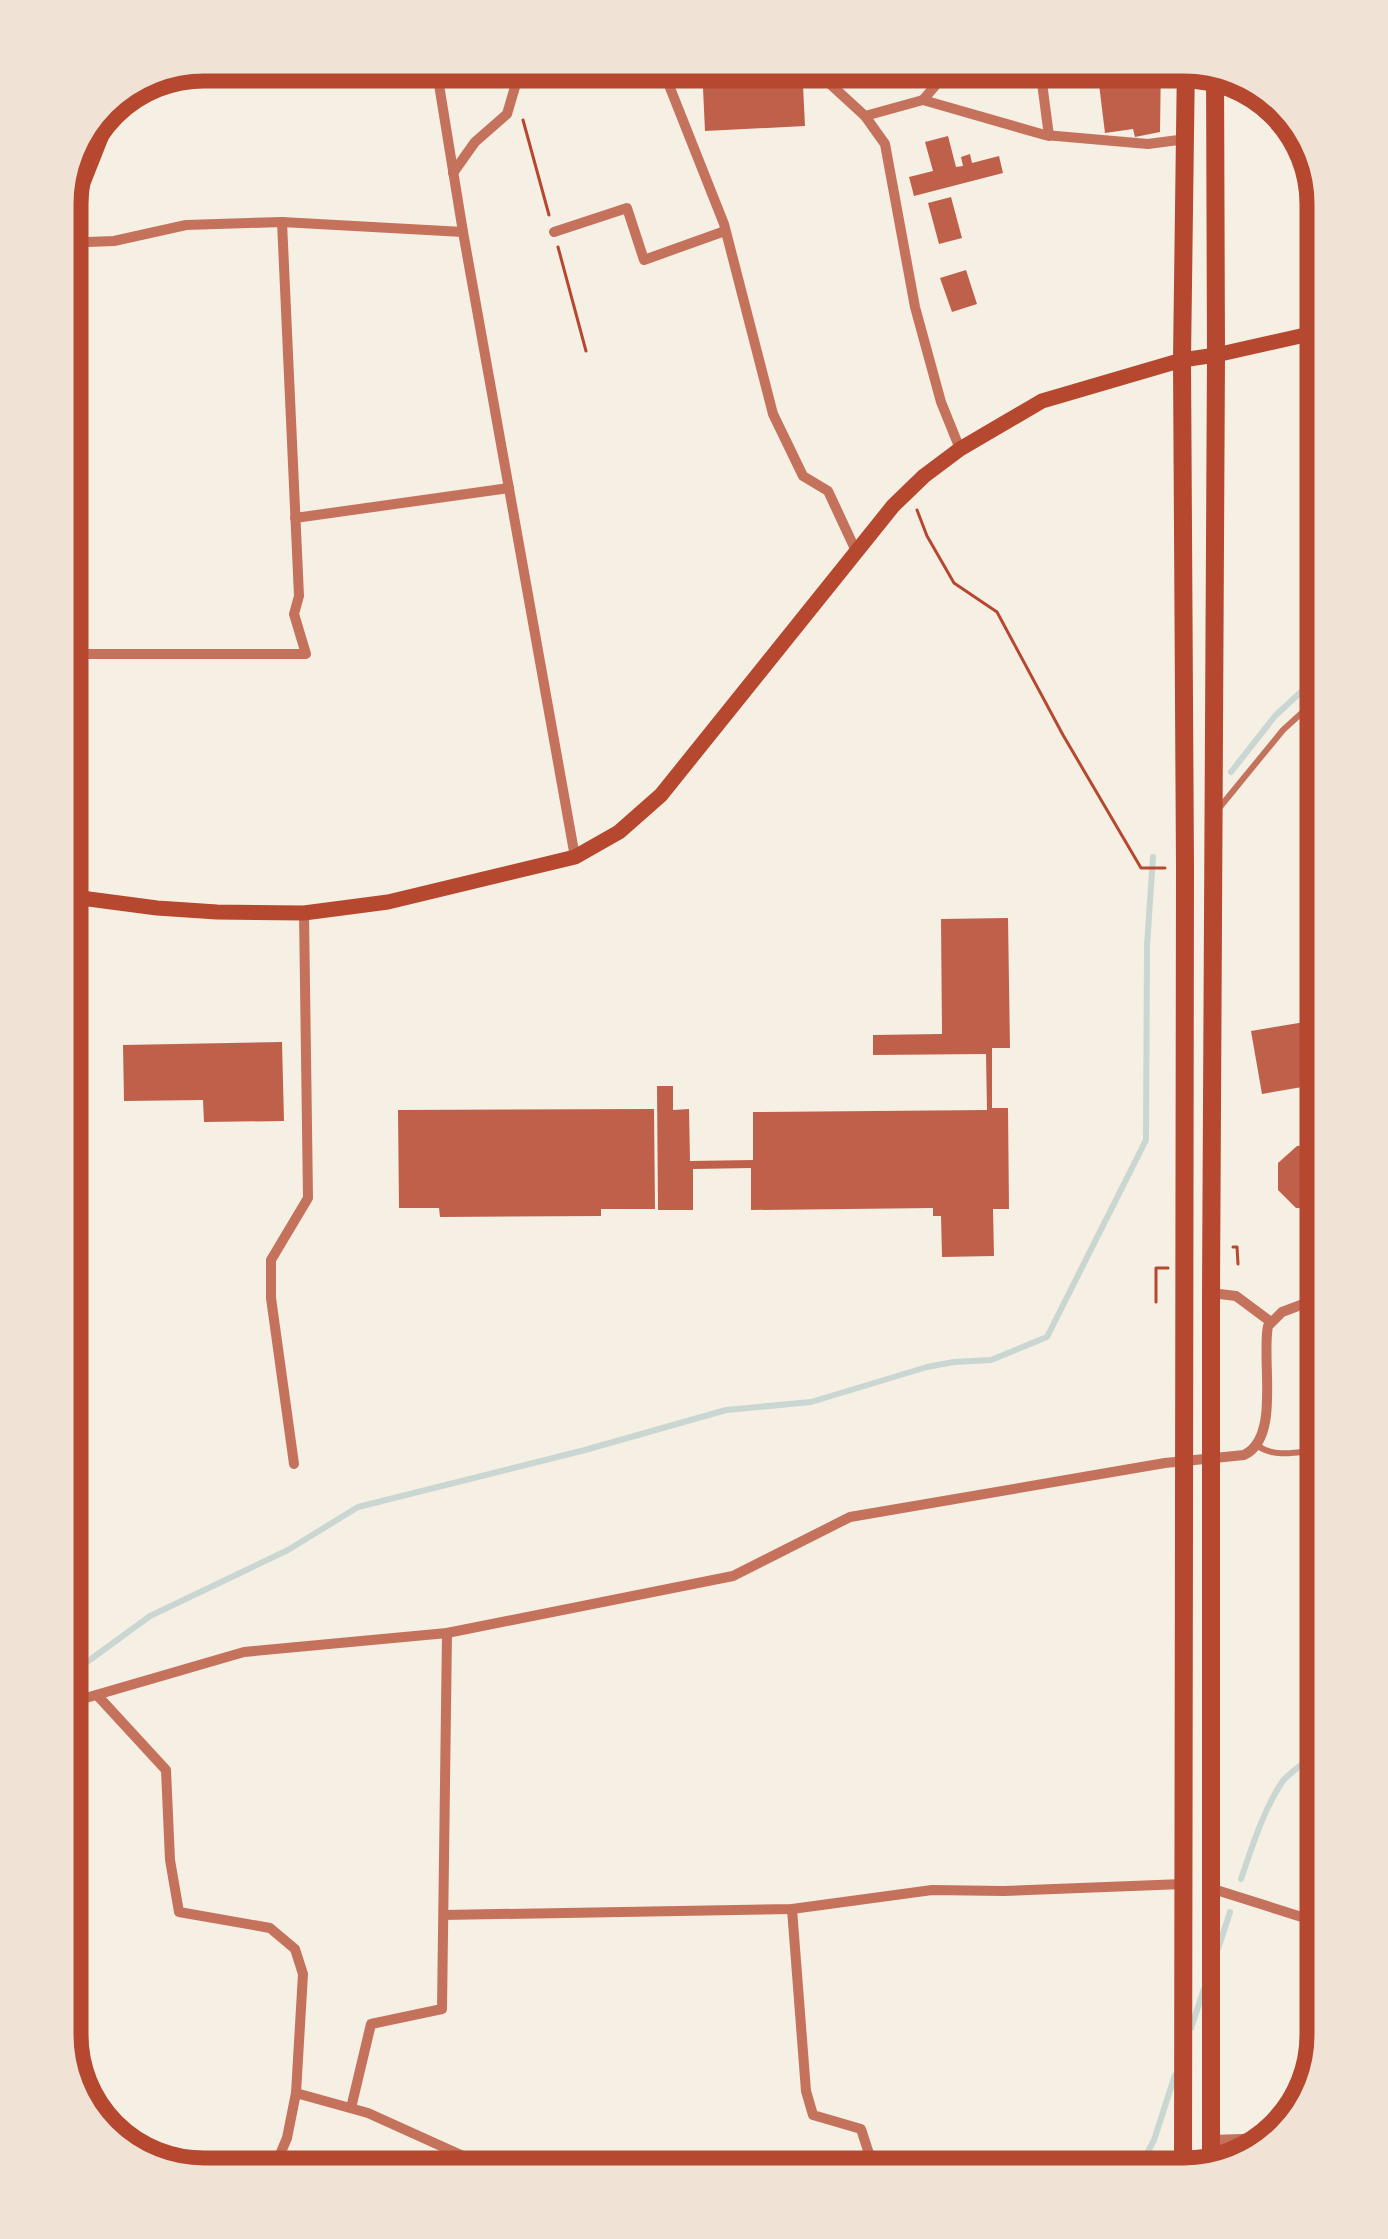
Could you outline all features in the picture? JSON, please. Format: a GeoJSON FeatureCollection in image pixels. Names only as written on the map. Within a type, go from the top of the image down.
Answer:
{"type":"FeatureCollection","features":[{"type":"Feature","properties":{"kind":"highway"},"geometry":{"type":"LineString","coordinates":[[1183,2158],[1186,81]]}},
{"type":"Feature","properties":{"kind":"highway"},"geometry":{"type":"LineString","coordinates":[[1211,2155],[1214,85]]}},
{"type":"Feature","properties":{"kind":"main road"},"geometry":{"type":"LineString","coordinates":[[81,898],[157,908],[304,913],[388,902],[575,857],[619,832],[661,795],[892,506],[960,449],[1042,401],[1182,360],[1307,335]]}},
{"type":"Feature","properties":{"kind":"street"},"geometry":{"type":"LineString","coordinates":[[438,81],[575,857]]}},
{"type":"Feature","properties":{"kind":"street"},"geometry":{"type":"LineString","coordinates":[[453,173],[475,142],[507,114],[517,81]]}},
{"type":"Feature","properties":{"kind":"street"},"geometry":{"type":"LineString","coordinates":[[667,81],[725,231],[773,414],[803,476],[828,491],[856,551]]}},
{"type":"Feature","properties":{"kind":"street"},"geometry":{"type":"LineString","coordinates":[[827,81],[865,116],[885,144],[915,307],[941,402],[960,449]]}},
{"type":"Feature","properties":{"kind":"street"},"geometry":{"type":"LineString","coordinates":[[923,100],[939,81]]}},
{"type":"Feature","properties":{"kind":"street"},"geometry":{"type":"LineString","coordinates":[[1042,81],[1049,136]]}},
{"type":"Feature","properties":{"kind":"street"},"geometry":{"type":"LineString","coordinates":[[865,116],[923,100],[1049,136],[1148,144],[1186,139]]}},
{"type":"Feature","properties":{"kind":"street"},"geometry":{"type":"LineString","coordinates":[[554,232],[627,208],[644,260],[725,231]]}},
{"type":"Feature","properties":{"kind":"street"},"geometry":{"type":"LineString","coordinates":[[81,242],[114,241],[186,225],[282,223],[463,232]]}},
{"type":"Feature","properties":{"kind":"street"},"geometry":{"type":"LineString","coordinates":[[81,654],[306,654],[294,614],[298,596],[282,223]]}},
{"type":"Feature","properties":{"kind":"street"},"geometry":{"type":"LineString","coordinates":[[295,518],[509,488]]}},
{"type":"Feature","properties":{"kind":"street"},"geometry":{"type":"LineString","coordinates":[[294,1464],[271,1260],[308,1198],[304,913]]}},
{"type":"Feature","properties":{"kind":"street"},"geometry":{"type":"LineString","coordinates":[[1211,1293],[1236,1295],[1271,1322]]}},
{"type":"Feature","properties":{"kind":"street"},"geometry":{"type":"LineString","coordinates":[[81,1700],[244,1652],[447,1633],[733,1576],[850,1517],[1244,1455],[1258,1446],[1267,1395],[1266,1334],[1282,1312],[1307,1303]]}},
{"type":"Feature","properties":{"kind":"street"},"geometry":{"type":"LineString","coordinates":[[351,2108],[371,2024],[442,2009],[447,1633]]}},
{"type":"Feature","properties":{"kind":"street"},"geometry":{"type":"LineString","coordinates":[[98,1695],[166,1770],[170,1860],[179,1912],[270,1928],[295,1949],[303,1974],[296,2092],[278,2158]]}},
{"type":"Feature","properties":{"kind":"street"},"geometry":{"type":"LineString","coordinates":[[444,1915],[792,1909],[932,1890],[1183,1884]]}},
{"type":"Feature","properties":{"kind":"street"},"geometry":{"type":"LineString","coordinates":[[1209,1887],[1307,1919]]}},
{"type":"Feature","properties":{"kind":"street"},"geometry":{"type":"LineString","coordinates":[[792,1909],[806,2091],[813,2115],[861,2129],[870,2158]]}},
{"type":"Feature","properties":{"kind":"street"},"geometry":{"type":"LineString","coordinates":[[296,2092],[368,2113],[468,2158]]}},
{"type":"Feature","properties":{"kind":"street"},"geometry":{"type":"LineString","coordinates":[[1211,2140],[1249,2139]]}},
{"type":"Feature","properties":{"kind":"lane"},"geometry":{"type":"LineString","coordinates":[[1214,814],[1307,708]]}},
{"type":"Feature","properties":{"kind":"lane"},"geometry":{"type":"LineString","coordinates":[[1258,1446],[1276,1453],[1307,1451]]}},
{"type":"Feature","properties":{"kind":"path"},"geometry":{"type":"LineString","coordinates":[[81,200],[114,120]]}},
{"type":"Feature","properties":{"kind":"path"},"geometry":{"type":"LineString","coordinates":[[909,490],[953,583],[997,612],[1141,868],[1185,868]]}},
{"type":"Feature","properties":{"kind":"path"},"geometry":{"type":"LineString","coordinates":[[1156,1268],[1156,1302]]}},
{"type":"Feature","properties":{"kind":"building"},"geometry":{"type":"Polygon","coordinates":[[[750,81],[803,85],[805,126],[705,131],[703,88],[750,85],[750,81]]]}},
{"type":"Feature","properties":{"kind":"building"},"geometry":{"type":"Polygon","coordinates":[[[1099,81],[1161,81],[1160,132],[1135,137],[1133,129],[1105,133],[1099,81]]]}},
{"type":"Feature","properties":{"kind":"building"},"geometry":{"type":"Polygon","coordinates":[[[948,136],[956,167],[963,166],[961,157],[970,154],[972,163],[999,156],[1003,173],[914,196],[909,177],[933,171],[925,142],[948,136]]]}},
{"type":"Feature","properties":{"kind":"building"},"geometry":{"type":"Polygon","coordinates":[[[951,197],[962,238],[939,244],[928,203],[951,197]]]}},
{"type":"Feature","properties":{"kind":"building"},"geometry":{"type":"Polygon","coordinates":[[[966,270],[977,304],[952,312],[940,278],[966,270]]]}},
{"type":"Feature","properties":{"kind":"building"},"geometry":{"type":"Polygon","coordinates":[[[1008,918],[1010,1048],[992,1048],[992,1108],[1008,1108],[1009,1209],[993,1209],[994,1256],[942,1257],[941,1216],[933,1216],[933,1208],[751,1210],[751,1168],[693,1169],[693,1210],[658,1210],[657,1086],[673,1086],[673,1110],[689,1109],[690,1161],[753,1160],[753,1112],[987,1110],[986,1054],[873,1055],[873,1035],[942,1034],[941,919],[1008,918]]]}},
{"type":"Feature","properties":{"kind":"building"},"geometry":{"type":"Polygon","coordinates":[[[1307,1022],[1307,1086],[1262,1094],[1251,1031],[1307,1022]]]}},
{"type":"Feature","properties":{"kind":"building"},"geometry":{"type":"Polygon","coordinates":[[[282,1042],[284,1121],[204,1122],[203,1100],[124,1101],[123,1045],[282,1042]]]}},
{"type":"Feature","properties":{"kind":"building"},"geometry":{"type":"Polygon","coordinates":[[[654,1109],[655,1209],[601,1209],[601,1216],[440,1217],[439,1208],[399,1208],[398,1110],[654,1109]]]}},
{"type":"Feature","properties":{"kind":"building"},"geometry":{"type":"Polygon","coordinates":[[[1297,1146],[1307,1146],[1307,1208],[1296,1208],[1278,1190],[1278,1163],[1297,1146]]]}},
{"type":"Feature","properties":{"kind":"waterway"},"geometry":{"type":"LineString","coordinates":[[1231,772],[1275,716],[1307,686]]}},
{"type":"Feature","properties":{"kind":"waterway"},"geometry":{"type":"LineString","coordinates":[[81,1666],[150,1616],[288,1550],[358,1507],[726,1410],[811,1402],[927,1367],[991,1360],[1047,1337],[1146,1140],[1147,945],[1153,857]]}},
{"type":"Feature","properties":{"kind":"waterway"},"geometry":{"type":"LineString","coordinates":[[1241,1879],[1282,1782],[1307,1760]]}},
{"type":"Feature","properties":{"kind":"waterway"},"geometry":{"type":"LineString","coordinates":[[1218,1949],[1230,1912]]}},
{"type":"Feature","properties":{"kind":"waterway"},"geometry":{"type":"LineString","coordinates":[[1191,2028],[1204,1989]]}},
{"type":"Feature","properties":{"kind":"waterway"},"geometry":{"type":"LineString","coordinates":[[1145,2158],[1175,2075]]}}]}
